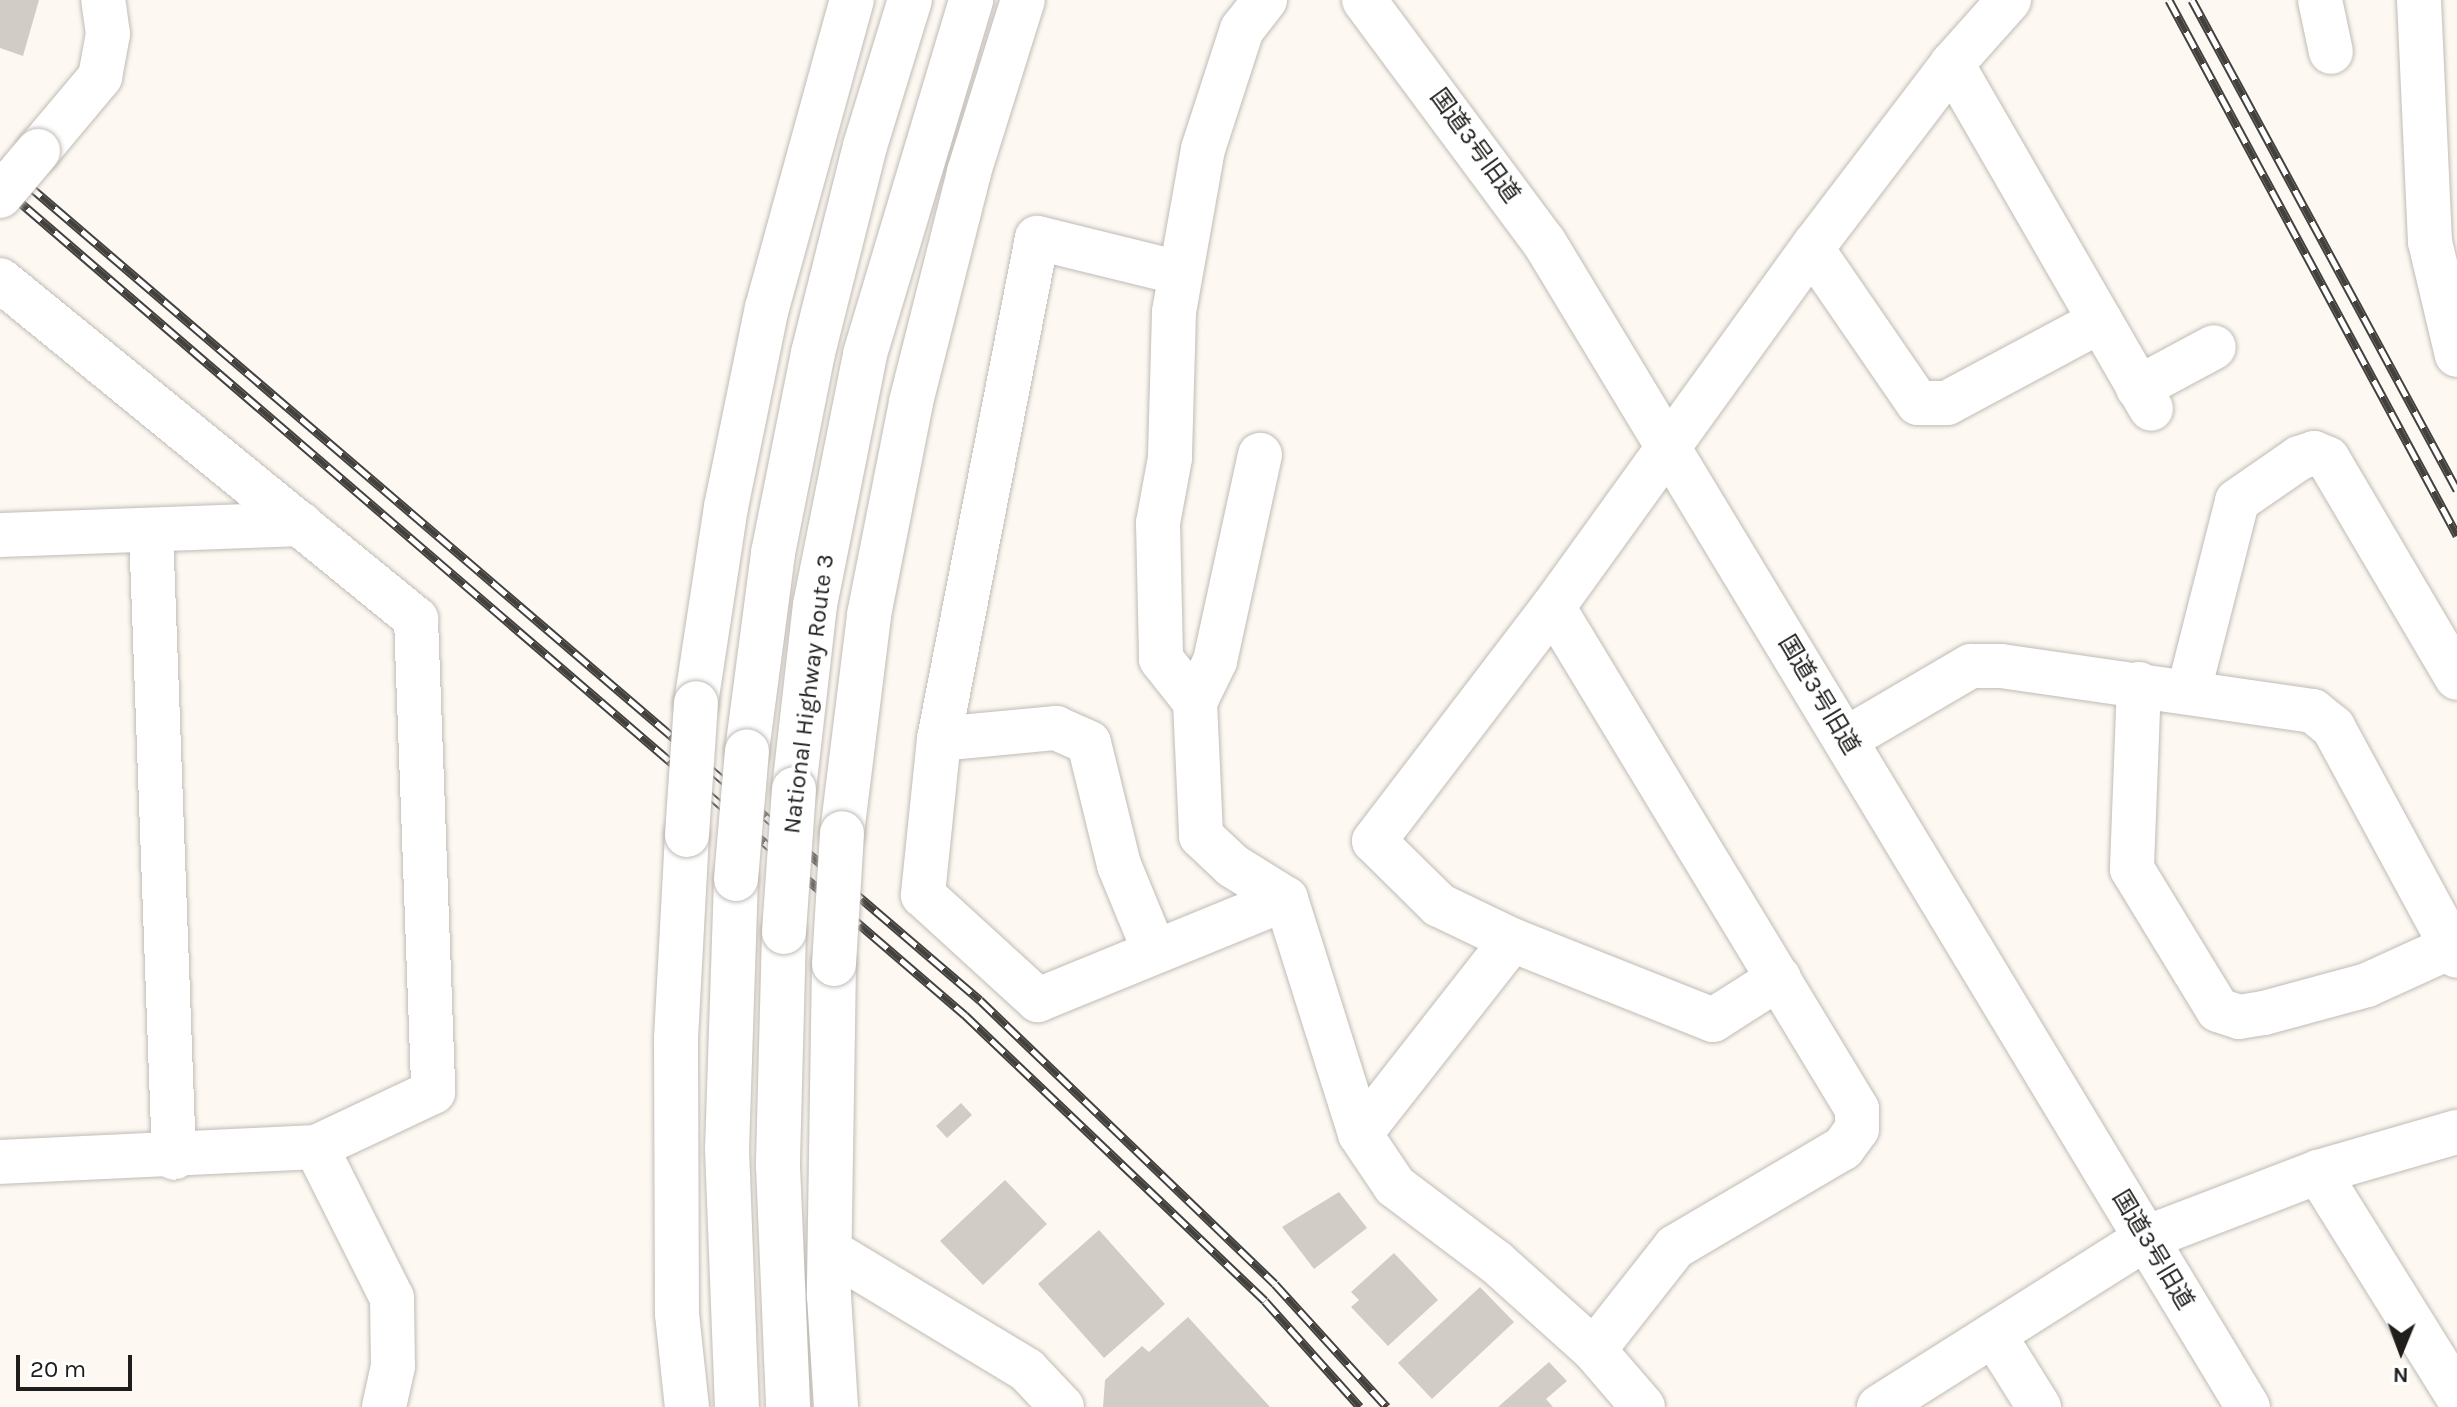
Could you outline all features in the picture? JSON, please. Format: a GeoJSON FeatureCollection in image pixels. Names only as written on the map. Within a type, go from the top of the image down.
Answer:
{"type":"FeatureCollection","features":[{"type":"Feature","properties":{"kind":"main road"},"geometry":{"type":"LineString","coordinates":[[0,196],[100,77],[108,34],[103,0]]}},
{"type":"Feature","properties":{"kind":"main road"},"geometry":{"type":"LineString","coordinates":[[687,1407],[677,1314],[676,1039],[696,703],[726,507],[767,308],[852,0]]}},
{"type":"Feature","properties":{"kind":"main road"},"geometry":{"type":"LineString","coordinates":[[737,1407],[727,1149],[736,879],[747,751],[773,553],[813,353],[865,146],[910,0]]}},
{"type":"Feature","properties":{"kind":"main road","name":"National Highway Route 3"},"geometry":{"type":"LineString","coordinates":[[788,1407],[778,1166],[784,932],[794,789],[815,605],[865,354],[971,0]]}},
{"type":"Feature","properties":{"kind":"main road"},"geometry":{"type":"LineString","coordinates":[[836,1407],[830,1251],[834,964],[842,833],[869,615],[911,402],[969,172],[1023,0]]}},
{"type":"Feature","properties":{"kind":"main road"},"geometry":{"type":"LineString","coordinates":[[1195,702],[1161,659],[1158,523],[1170,458],[1180,273],[1203,149],[1242,29],[1265,0]]}},
{"type":"Feature","properties":{"kind":"main road","name":"国道3号旧道"},"geometry":{"type":"LineString","coordinates":[[1364,0],[1544,242],[2248,1407]]}},
{"type":"Feature","properties":{"kind":"main road"},"geometry":{"type":"LineString","coordinates":[[1779,978],[1713,1020],[1512,940],[1439,905],[1374,841],[1553,607],[1812,249],[1952,64],[2009,0]]}},
{"type":"Feature","properties":{"kind":"main road"},"geometry":{"type":"LineString","coordinates":[[2320,0],[2331,52]]}},
{"type":"Feature","properties":{"kind":"main road"},"geometry":{"type":"LineString","coordinates":[[2419,0],[2430,242],[2457,355]]}},
{"type":"Feature","properties":{"kind":"main road"},"geometry":{"type":"LineString","coordinates":[[1952,64],[2145,398],[2214,347]]}},
{"type":"Feature","properties":{"kind":"main road"},"geometry":{"type":"LineString","coordinates":[[1180,273],[1037,238],[939,739],[923,895],[1038,1000],[1154,950],[1286,899]]}},
{"type":"Feature","properties":{"kind":"main road"},"geometry":{"type":"LineString","coordinates":[[1812,249],[1918,403],[1947,403],[2100,321]]}},
{"type":"Feature","properties":{"kind":"main road"},"geometry":{"type":"LineString","coordinates":[[0,280],[416,619],[433,1092],[316,1147],[174,1158],[0,1162]]}},
{"type":"Feature","properties":{"kind":"main road"},"geometry":{"type":"LineString","coordinates":[[2189,690],[2237,501],[2299,458],[2314,453],[2328,459],[2457,678]]}},
{"type":"Feature","properties":{"kind":"main road"},"geometry":{"type":"LineString","coordinates":[[1260,455],[1215,661],[1195,702],[1201,836],[1233,866],[1286,899],[1360,1134],[1395,1186],[1496,1262],[1594,1350],[1643,1407]]}},
{"type":"Feature","properties":{"kind":"main road"},"geometry":{"type":"LineString","coordinates":[[0,535],[301,524]]}},
{"type":"Feature","properties":{"kind":"main road"},"geometry":{"type":"LineString","coordinates":[[151,530],[174,1158]]}},
{"type":"Feature","properties":{"kind":"main road"},"geometry":{"type":"LineString","coordinates":[[1553,607],[1857,1109],[1857,1129],[1843,1148],[1675,1247],[1594,1350]]}},
{"type":"Feature","properties":{"kind":"main road"},"geometry":{"type":"LineString","coordinates":[[1846,739],[1971,666],[2139,684],[2189,690],[2313,711],[2333,727],[2455,949],[2367,985],[2264,1013],[2239,1017],[2218,1010],[2132,869],[2139,684]]}},
{"type":"Feature","properties":{"kind":"main road"},"geometry":{"type":"LineString","coordinates":[[939,739],[1056,728],[1089,743],[1119,865],[1154,950]]}},
{"type":"Feature","properties":{"kind":"main road"},"geometry":{"type":"LineString","coordinates":[[1360,1134],[1512,940]]}},
{"type":"Feature","properties":{"kind":"main road"},"geometry":{"type":"LineString","coordinates":[[1879,1407],[2146,1238],[2318,1172],[2457,1132]]}},
{"type":"Feature","properties":{"kind":"main road"},"geometry":{"type":"LineString","coordinates":[[316,1147],[392,1298],[393,1366],[384,1407]]}},
{"type":"Feature","properties":{"kind":"main road"},"geometry":{"type":"LineString","coordinates":[[2318,1172],[2457,1395]]}},
{"type":"Feature","properties":{"kind":"main road"},"geometry":{"type":"LineString","coordinates":[[830,1251],[1027,1370],[1062,1407]]}},
{"type":"Feature","properties":{"kind":"main road"},"geometry":{"type":"LineString","coordinates":[[1994,1335],[2039,1407]]}},
{"type":"Feature","properties":{"kind":"building"},"geometry":{"type":"Polygon","coordinates":[[[0,0],[39,0],[23,56],[0,48],[0,0]]]}},
{"type":"Feature","properties":{"kind":"building"},"geometry":{"type":"Polygon","coordinates":[[[961,1103],[972,1115],[947,1138],[936,1126],[961,1103]]]}},
{"type":"Feature","properties":{"kind":"building"},"geometry":{"type":"Polygon","coordinates":[[[1005,1180],[1047,1224],[983,1285],[940,1241],[1005,1180]]]}},
{"type":"Feature","properties":{"kind":"building"},"geometry":{"type":"Polygon","coordinates":[[[1339,1192],[1367,1228],[1314,1269],[1282,1227],[1339,1192]]]}},
{"type":"Feature","properties":{"kind":"building"},"geometry":{"type":"Polygon","coordinates":[[[1099,1230],[1165,1304],[1104,1358],[1038,1284],[1099,1230]]]}},
{"type":"Feature","properties":{"kind":"building"},"geometry":{"type":"Polygon","coordinates":[[[1394,1253],[1438,1300],[1388,1346],[1351,1307],[1359,1300],[1351,1292],[1394,1253]]]}},
{"type":"Feature","properties":{"kind":"building"},"geometry":{"type":"Polygon","coordinates":[[[1480,1287],[1514,1322],[1432,1399],[1398,1363],[1480,1287]]]}},
{"type":"Feature","properties":{"kind":"building"},"geometry":{"type":"Polygon","coordinates":[[[1188,1317],[1270,1407],[1103,1407],[1105,1380],[1142,1346],[1149,1352],[1188,1317]]]}},
{"type":"Feature","properties":{"kind":"building"},"geometry":{"type":"Polygon","coordinates":[[[1549,1362],[1567,1381],[1546,1399],[1553,1407],[1498,1407],[1549,1362]]]}},
{"type":"Feature","properties":{"kind":"railway"},"geometry":{"type":"LineString","coordinates":[[2169,0],[2457,535]]}},
{"type":"Feature","properties":{"kind":"railway"},"geometry":{"type":"LineString","coordinates":[[2192,0],[2457,490]]}},
{"type":"Feature","properties":{"kind":"railway"},"geometry":{"type":"LineString","coordinates":[[0,161],[980,1000],[1275,1284],[1387,1407]]}},
{"type":"Feature","properties":{"kind":"railway"},"geometry":{"type":"LineString","coordinates":[[0,185],[965,1015],[1265,1301],[1360,1407]]}}]}
